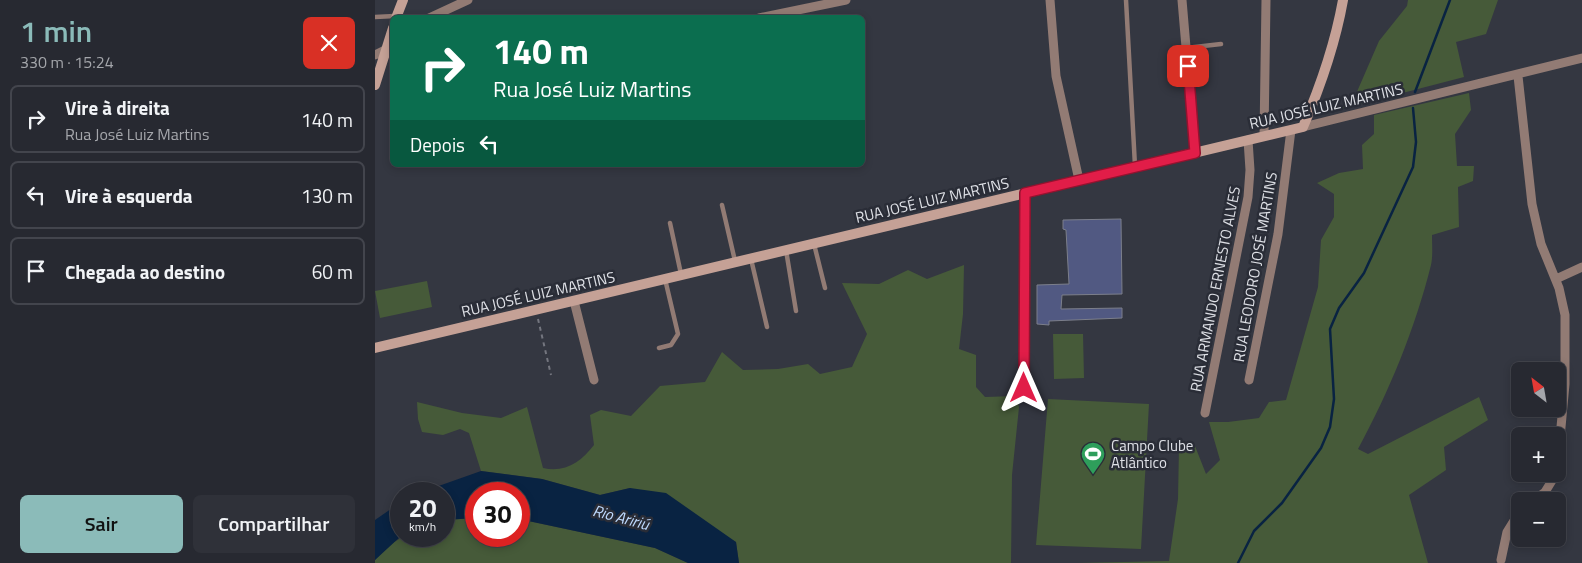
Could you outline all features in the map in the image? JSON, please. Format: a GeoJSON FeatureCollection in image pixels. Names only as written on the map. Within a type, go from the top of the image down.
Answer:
{"type":"FeatureCollection","features":[{"type":"Feature","properties":{"kind":"main road"},"geometry":{"type":"LineString","coordinates":[[397,15],[403,0]]}},
{"type":"Feature","properties":{"kind":"main road"},"geometry":{"type":"LineString","coordinates":[[1303,127],[1323,81],[1335,42],[1343,0]]}},
{"type":"Feature","properties":{"kind":"main road"},"geometry":{"type":"LineString","coordinates":[[375,85],[390,37]]}},
{"type":"Feature","properties":{"kind":"main road","name":"RUA JOSÉ LUIZ MARTINS"},"geometry":{"type":"LineString","coordinates":[[375,348],[1303,127]]}},
{"type":"Feature","properties":{"kind":"street"},"geometry":{"type":"LineString","coordinates":[[436,15],[468,0]]}},
{"type":"Feature","properties":{"kind":"street"},"geometry":{"type":"LineString","coordinates":[[774,15],[847,0]]}},
{"type":"Feature","properties":{"kind":"street"},"geometry":{"type":"LineString","coordinates":[[1049,0],[1056,76],[1079,180]]}},
{"type":"Feature","properties":{"kind":"street"},"geometry":{"type":"LineString","coordinates":[[1182,0],[1195,153]]}},
{"type":"Feature","properties":{"kind":"street"},"geometry":{"type":"LineString","coordinates":[[1264,136],[1265,0]]}},
{"type":"Feature","properties":{"kind":"street"},"geometry":{"type":"LineString","coordinates":[[375,55],[385,50]]}},
{"type":"Feature","properties":{"kind":"street","name":"RUA JOSÉ LUIZ MARTINS"},"geometry":{"type":"LineString","coordinates":[[1303,127],[1518,76],[1582,58]]}},
{"type":"Feature","properties":{"kind":"street"},"geometry":{"type":"LineString","coordinates":[[1518,76],[1532,204],[1541,244],[1563,301],[1566,330],[1562,427]]}},
{"type":"Feature","properties":{"kind":"street","name":"RUA LEODORO JOSÉ MARTINS"},"geometry":{"type":"LineString","coordinates":[[1249,380],[1278,234],[1291,130]]}},
{"type":"Feature","properties":{"kind":"street","name":"RUA ARMANDO ERNESTO ALVES"},"geometry":{"type":"LineString","coordinates":[[1205,413],[1248,197],[1250,170],[1248,140]]}},
{"type":"Feature","properties":{"kind":"street"},"geometry":{"type":"LineString","coordinates":[[1024,388],[1025,193]]}},
{"type":"Feature","properties":{"kind":"street"},"geometry":{"type":"LineString","coordinates":[[1556,279],[1582,267]]}},
{"type":"Feature","properties":{"kind":"street"},"geometry":{"type":"LineString","coordinates":[[574,301],[594,380]]}},
{"type":"Feature","properties":{"kind":"street"},"geometry":{"type":"LineString","coordinates":[[1501,560],[1507,532],[1511,526]]}},
{"type":"Feature","properties":{"kind":"lane"},"geometry":{"type":"LineString","coordinates":[[1126,0],[1135,167]]}},
{"type":"Feature","properties":{"kind":"lane"},"geometry":{"type":"LineString","coordinates":[[375,17],[390,17]]}},
{"type":"Feature","properties":{"kind":"lane"},"geometry":{"type":"LineString","coordinates":[[1186,48],[1221,44]]}},
{"type":"Feature","properties":{"kind":"lane"},"geometry":{"type":"LineString","coordinates":[[721,205],[736,262]]}},
{"type":"Feature","properties":{"kind":"lane"},"geometry":{"type":"LineString","coordinates":[[671,223],[681,275]]}},
{"type":"Feature","properties":{"kind":"lane"},"geometry":{"type":"LineString","coordinates":[[813,244],[825,288]]}},
{"type":"Feature","properties":{"kind":"lane"},"geometry":{"type":"LineString","coordinates":[[786,250],[796,311]]}},
{"type":"Feature","properties":{"kind":"lane"},"geometry":{"type":"LineString","coordinates":[[751,259],[767,326]]}},
{"type":"Feature","properties":{"kind":"lane"},"geometry":{"type":"LineString","coordinates":[[659,348],[671,345],[678,334],[665,279]]}},
{"type":"Feature","properties":{"kind":"path"},"geometry":{"type":"LineString","coordinates":[[536,310],[551,375]]}},
{"type":"Feature","properties":{"kind":"green space"},"geometry":{"type":"Polygon","coordinates":[[[1408,0],[1498,0],[1486,34],[1456,42],[1464,77],[1341,109],[1356,94],[1379,41],[1407,6],[1408,0]]]}},
{"type":"Feature","properties":{"kind":"green space"},"geometry":{"type":"Polygon","coordinates":[[[1469,93],[1471,110],[1455,134],[1457,166],[1474,166],[1473,181],[1458,187],[1459,227],[1432,235],[1431,265],[1417,313],[1391,383],[1358,449],[1368,454],[1479,397],[1488,420],[1444,447],[1446,470],[1409,495],[1428,563],[1077,563],[1169,561],[1178,499],[1179,447],[1195,446],[1206,474],[1220,460],[1209,422],[1228,422],[1259,418],[1269,402],[1286,400],[1318,287],[1321,240],[1334,217],[1334,194],[1317,183],[1339,173],[1363,169],[1362,145],[1374,134],[1374,115],[1469,93]]]}},
{"type":"Feature","properties":{"kind":"green space"},"geometry":{"type":"Polygon","coordinates":[[[964,265],[963,314],[959,349],[976,355],[976,387],[985,397],[1016,396],[1019,407],[1012,475],[1011,563],[739,563],[736,542],[630,488],[600,495],[542,479],[481,471],[469,433],[460,429],[443,435],[422,432],[418,419],[417,402],[462,413],[501,418],[527,407],[543,468],[558,469],[578,461],[594,445],[590,415],[601,410],[631,416],[660,386],[705,382],[722,352],[743,370],[778,369],[808,364],[820,374],[852,367],[867,334],[842,283],[879,284],[908,270],[927,279],[964,265]]]}},
{"type":"Feature","properties":{"kind":"green space"},"geometry":{"type":"Polygon","coordinates":[[[427,281],[432,307],[380,318],[375,291],[427,281]]]}},
{"type":"Feature","properties":{"kind":"green space"},"geometry":{"type":"Polygon","coordinates":[[[1053,334],[1083,334],[1084,378],[1054,379],[1053,334]]]}},
{"type":"Feature","properties":{"kind":"green space","name":"Campo Clube Atlântico"},"geometry":{"type":"Polygon","coordinates":[[[1048,399],[1149,404],[1141,549],[1036,545],[1048,399]]]}},
{"type":"Feature","properties":{"kind":"green space"},"geometry":{"type":"Polygon","coordinates":[[[455,519],[465,519],[465,547],[530,547],[530,521],[655,548],[688,563],[375,563],[375,560],[390,546],[455,547],[455,519]]]}},
{"type":"Feature","properties":{"kind":"water","name":"Rio Aririú"},"geometry":{"type":"Polygon","coordinates":[[[481,471],[542,479],[600,495],[630,488],[666,493],[736,542],[739,563],[688,563],[655,548],[530,521],[530,482],[465,482],[465,519],[455,519],[455,482],[450,482],[481,471]]]}},
{"type":"Feature","properties":{"kind":"water"},"geometry":{"type":"Polygon","coordinates":[[[390,510],[390,546],[375,560],[375,520],[390,510]]]}},
{"type":"Feature","properties":{"kind":"building"},"geometry":{"type":"Polygon","coordinates":[[[1121,219],[1122,294],[1062,295],[1061,309],[1122,308],[1122,318],[1049,321],[1049,325],[1037,324],[1037,285],[1069,284],[1066,230],[1063,229],[1063,220],[1121,219]]]}},
{"type":"Feature","properties":{"kind":"waterway"},"geometry":{"type":"LineString","coordinates":[[1415,92],[1450,0]]}},
{"type":"Feature","properties":{"kind":"waterway"},"geometry":{"type":"LineString","coordinates":[[1238,563],[1254,531],[1282,503],[1321,448],[1330,427],[1334,399],[1330,329],[1339,308],[1364,273],[1413,167],[1416,142],[1413,108]]}},
{"type":"Feature","properties":{"kind":"place","name":"Campo Clube Atlântico"},"geometry":{"type":"Point","coordinates":[1093,475]}},
{"type":"Feature","properties":{"kind":"route"},"geometry":{"type":"LineString","coordinates":[[1024,388],[1025,193],[1195,153],[1188,66]]}}]}
